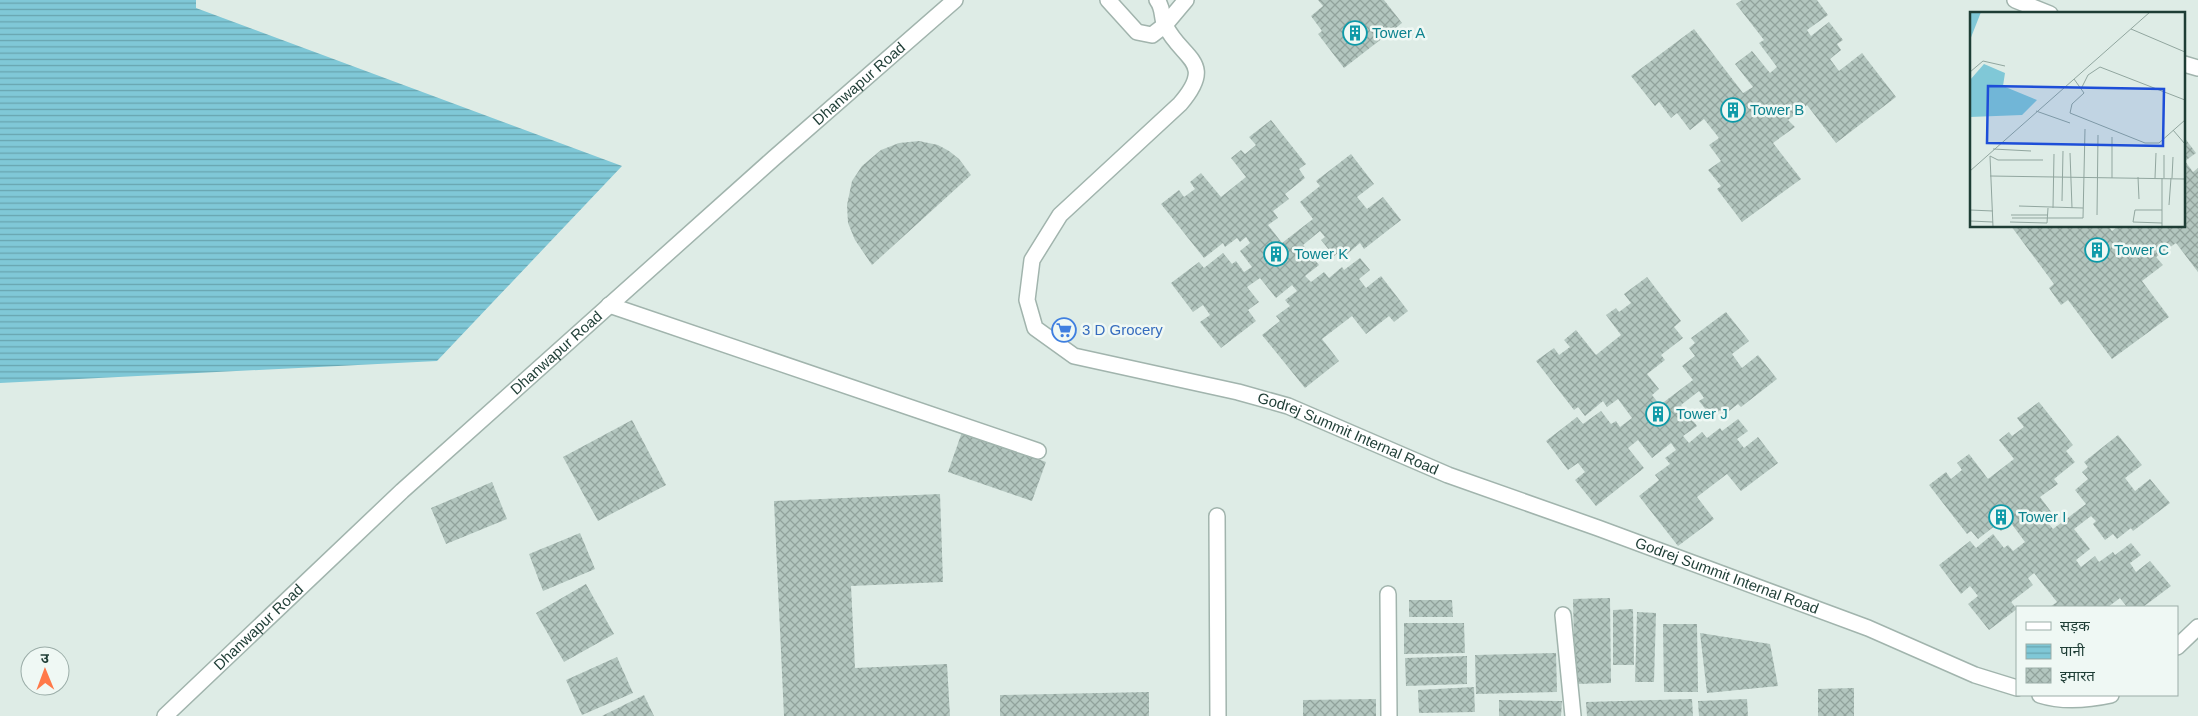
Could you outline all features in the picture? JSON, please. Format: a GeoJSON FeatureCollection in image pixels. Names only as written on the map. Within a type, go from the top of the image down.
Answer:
{"type":"FeatureCollection","features":[{"type":"Feature","properties":{"kind":"street","name":"Dhanwapur Road"},"geometry":{"type":"LineString","coordinates":[[165,716],[402,491],[774,158],[956,0]]}},
{"type":"Feature","properties":{"kind":"street"},"geometry":{"type":"LineString","coordinates":[[1108,0],[1137,32],[1152,35],[1165,25],[1186,0]]}},
{"type":"Feature","properties":{"kind":"street","name":"Godrej Summit Internal Road"},"geometry":{"type":"LineString","coordinates":[[1157,0],[1162,7],[1165,25],[1193,59],[1196,70],[1191,92],[1060,215],[1032,260],[1027,300],[1035,328],[1074,356],[1238,392],[1288,406],[1448,475],[1850,621],[1975,674],[2016,688]]}},
{"type":"Feature","properties":{"kind":"street"},"geometry":{"type":"LineString","coordinates":[[2015,0],[2045,12]]}},
{"type":"Feature","properties":{"kind":"street"},"geometry":{"type":"LineString","coordinates":[[609,305],[1038,451]]}},
{"type":"Feature","properties":{"kind":"street"},"geometry":{"type":"LineString","coordinates":[[1217,516],[1218,716]]}},
{"type":"Feature","properties":{"kind":"street"},"geometry":{"type":"LineString","coordinates":[[1388,594],[1389,716]]}},
{"type":"Feature","properties":{"kind":"street"},"geometry":{"type":"LineString","coordinates":[[1563,615],[1573,716]]}},
{"type":"Feature","properties":{"kind":"street"},"geometry":{"type":"LineString","coordinates":[[2178,646],[2198,627]]}},
{"type":"Feature","properties":{"kind":"street"},"geometry":{"type":"LineString","coordinates":[[2043,696],[2048,698],[2091,699],[2106,696]]}},
{"type":"Feature","properties":{"kind":"water"},"geometry":{"type":"Polygon","coordinates":[[[0,0],[196,0],[196,8],[622,166],[437,361],[0,383],[0,0]]]}},
{"type":"Feature","properties":{"kind":"building","name":"Tower A"},"geometry":{"type":"Polygon","coordinates":[[[1318,0],[1384,0],[1402,23],[1344,68],[1318,34],[1322,31],[1311,16],[1323,6],[1318,0]]]}},
{"type":"Feature","properties":{"kind":"building","name":"Tower B"},"geometry":{"type":"Polygon","coordinates":[[[1742,0],[1817,0],[1828,15],[1807,30],[1811,36],[1829,22],[1843,40],[1837,44],[1841,50],[1830,59],[1839,71],[1862,53],[1896,97],[1836,143],[1807,105],[1788,120],[1795,127],[1773,143],[1801,179],[1742,222],[1717,189],[1721,186],[1708,170],[1721,161],[1709,145],[1719,138],[1704,119],[1690,130],[1677,113],[1671,118],[1659,102],[1655,106],[1631,76],[1694,29],[1743,93],[1753,87],[1735,64],[1752,51],[1770,73],[1777,67],[1759,43],[1764,40],[1736,4],[1742,0]]]}},
{"type":"Feature","properties":{"kind":"building","name":"Tower K"},"geometry":{"type":"Polygon","coordinates":[[[1271,120],[1306,164],[1299,169],[1305,178],[1285,194],[1289,199],[1273,211],[1278,218],[1268,225],[1282,243],[1313,219],[1300,202],[1320,186],[1316,181],[1351,154],[1374,184],[1357,197],[1367,209],[1383,197],[1401,220],[1364,249],[1360,243],[1346,255],[1342,250],[1334,256],[1321,240],[1325,237],[1320,231],[1303,245],[1319,265],[1305,276],[1311,282],[1324,272],[1329,278],[1342,267],[1344,270],[1360,258],[1370,270],[1359,279],[1366,288],[1381,276],[1408,311],[1394,322],[1389,316],[1366,334],[1352,316],[1322,339],[1339,361],[1305,388],[1262,335],[1280,321],[1276,316],[1290,306],[1285,300],[1297,291],[1292,285],[1276,298],[1260,278],[1247,287],[1259,302],[1248,310],[1256,321],[1221,348],[1200,322],[1210,315],[1203,305],[1193,312],[1171,283],[1199,262],[1204,268],[1223,253],[1232,264],[1236,261],[1244,272],[1252,267],[1240,251],[1250,243],[1246,237],[1240,242],[1237,238],[1225,247],[1223,243],[1204,258],[1161,204],[1179,190],[1184,197],[1195,189],[1190,182],[1201,173],[1221,197],[1246,177],[1231,158],[1241,150],[1245,154],[1256,145],[1249,137],[1271,120]]]}},
{"type":"Feature","properties":{"kind":"building","name":"Tower C"},"geometry":{"type":"Polygon","coordinates":[[[2186,140],[2196,153],[2186,160],[2186,140]]]}},
{"type":"Feature","properties":{"kind":"building"},"geometry":{"type":"Polygon","coordinates":[[[919,141],[938,145],[949,151],[959,159],[971,175],[872,265],[855,240],[848,223],[847,205],[852,181],[862,166],[881,150],[899,143],[919,141]]]}},
{"type":"Feature","properties":{"kind":"building","name":"Tower C"},"geometry":{"type":"Polygon","coordinates":[[[2186,162],[2193,172],[2198,168],[2198,272],[2176,243],[2156,257],[2163,265],[2142,281],[2169,317],[2112,359],[2068,300],[2061,305],[2049,288],[2054,284],[2012,228],[2110,228],[2112,231],[2116,228],[2186,228],[2186,162]]]}},
{"type":"Feature","properties":{"kind":"building","name":"Tower J"},"geometry":{"type":"Polygon","coordinates":[[[1647,277],[1681,321],[1674,327],[1683,338],[1661,355],[1665,360],[1647,374],[1659,389],[1652,395],[1660,405],[1693,380],[1682,366],[1695,356],[1689,348],[1695,343],[1691,338],[1726,312],[1749,341],[1732,354],[1742,368],[1758,355],[1777,379],[1741,407],[1738,404],[1724,415],[1720,410],[1712,417],[1699,401],[1704,398],[1699,391],[1681,405],[1697,426],[1683,436],[1689,443],[1702,432],[1707,438],[1720,428],[1722,431],[1738,419],[1748,431],[1737,439],[1744,448],[1758,437],[1778,463],[1741,491],[1727,474],[1697,497],[1714,519],[1678,546],[1639,496],[1659,480],[1655,475],[1670,464],[1665,458],[1676,450],[1671,443],[1652,458],[1638,440],[1628,448],[1644,468],[1596,506],[1575,480],[1585,472],[1578,463],[1568,470],[1546,441],[1577,417],[1583,424],[1601,411],[1611,424],[1616,421],[1620,427],[1632,418],[1618,399],[1607,407],[1603,401],[1585,416],[1578,407],[1574,410],[1536,361],[1554,348],[1559,355],[1570,347],[1564,340],[1576,330],[1596,355],[1621,335],[1606,315],[1616,308],[1619,312],[1631,303],[1624,294],[1647,277]]]}},
{"type":"Feature","properties":{"kind":"building","name":"Tower I"},"geometry":{"type":"Polygon","coordinates":[[[2039,402],[2073,445],[2066,451],[2075,462],[2054,479],[2058,484],[2040,497],[2052,513],[2045,519],[2053,529],[2086,504],[2075,490],[2088,479],[2082,472],[2088,467],[2084,462],[2118,435],[2142,465],[2125,478],[2135,491],[2150,479],[2170,503],[2133,531],[2131,528],[2117,539],[2113,534],[2105,540],[2093,524],[2096,521],[2091,516],[2074,529],[2090,549],[2076,560],[2081,567],[2095,556],[2099,562],[2113,552],[2115,555],[2131,543],[2141,555],[2130,563],[2136,572],[2150,561],[2171,586],[2144,606],[2126,606],[2120,598],[2109,606],[2051,606],[2057,602],[2034,573],[2028,578],[2033,585],[2011,602],[2016,610],[1989,630],[1968,604],[1978,596],[1970,586],[1961,594],[1939,565],[1970,541],[1976,548],[1993,534],[2004,548],[2008,545],[2013,551],[2025,542],[2011,523],[2001,531],[1996,525],[1978,539],[1971,531],[1967,534],[1929,485],[1946,472],[1951,479],[1962,470],[1957,463],[1969,454],[1988,479],[2014,459],[1999,440],[2009,432],[2012,436],[2024,427],[2017,418],[2039,402]]]}},
{"type":"Feature","properties":{"kind":"building"},"geometry":{"type":"Polygon","coordinates":[[[632,420],[666,485],[598,521],[563,457],[632,420]]]}},
{"type":"Feature","properties":{"kind":"building"},"geometry":{"type":"Polygon","coordinates":[[[962,432],[1046,462],[1032,501],[948,472],[962,432]]]}},
{"type":"Feature","properties":{"kind":"building"},"geometry":{"type":"Polygon","coordinates":[[[492,482],[507,519],[446,544],[431,508],[492,482]]]}},
{"type":"Feature","properties":{"kind":"building"},"geometry":{"type":"Polygon","coordinates":[[[940,494],[943,582],[851,586],[855,668],[947,664],[950,716],[784,716],[774,501],[940,494]]]}},
{"type":"Feature","properties":{"kind":"building"},"geometry":{"type":"Polygon","coordinates":[[[580,533],[595,569],[543,591],[529,554],[580,533]]]}},
{"type":"Feature","properties":{"kind":"building"},"geometry":{"type":"Polygon","coordinates":[[[586,584],[614,634],[564,662],[536,613],[586,584]]]}},
{"type":"Feature","properties":{"kind":"building"},"geometry":{"type":"Polygon","coordinates":[[[1610,598],[1611,683],[1575,684],[1573,599],[1610,598]]]}},
{"type":"Feature","properties":{"kind":"building"},"geometry":{"type":"Polygon","coordinates":[[[1409,600],[1452,600],[1453,617],[1409,617],[1409,600]]]}},
{"type":"Feature","properties":{"kind":"building"},"geometry":{"type":"Polygon","coordinates":[[[1633,609],[1634,665],[1613,665],[1613,610],[1633,609]]]}},
{"type":"Feature","properties":{"kind":"building"},"geometry":{"type":"Polygon","coordinates":[[[1637,612],[1656,613],[1654,682],[1635,682],[1637,612]]]}},
{"type":"Feature","properties":{"kind":"building"},"geometry":{"type":"Polygon","coordinates":[[[1404,623],[1464,623],[1465,653],[1404,654],[1404,623]]]}},
{"type":"Feature","properties":{"kind":"building"},"geometry":{"type":"Polygon","coordinates":[[[1663,624],[1697,624],[1698,692],[1664,692],[1663,624]]]}},
{"type":"Feature","properties":{"kind":"building"},"geometry":{"type":"Polygon","coordinates":[[[1700,633],[1770,644],[1778,686],[1707,693],[1700,633]]]}},
{"type":"Feature","properties":{"kind":"building"},"geometry":{"type":"Polygon","coordinates":[[[1556,653],[1557,692],[1476,694],[1475,655],[1556,653]]]}},
{"type":"Feature","properties":{"kind":"building"},"geometry":{"type":"Polygon","coordinates":[[[1467,656],[1467,684],[1406,686],[1405,658],[1467,656]]]}},
{"type":"Feature","properties":{"kind":"building"},"geometry":{"type":"Polygon","coordinates":[[[617,657],[633,693],[582,715],[566,680],[617,657]]]}},
{"type":"Feature","properties":{"kind":"building"},"geometry":{"type":"Polygon","coordinates":[[[1474,687],[1475,712],[1419,713],[1418,690],[1474,687]]]}},
{"type":"Feature","properties":{"kind":"building"},"geometry":{"type":"Polygon","coordinates":[[[1854,688],[1854,716],[1818,716],[1818,689],[1854,688]]]}},
{"type":"Feature","properties":{"kind":"building"},"geometry":{"type":"Polygon","coordinates":[[[1149,692],[1149,716],[1000,716],[1000,695],[1149,692]]]}},
{"type":"Feature","properties":{"kind":"building"},"geometry":{"type":"Polygon","coordinates":[[[644,695],[654,716],[602,716],[644,695]]]}},
{"type":"Feature","properties":{"kind":"building"},"geometry":{"type":"Polygon","coordinates":[[[1376,699],[1376,716],[1303,716],[1303,700],[1376,699]]]}},
{"type":"Feature","properties":{"kind":"building"},"geometry":{"type":"Polygon","coordinates":[[[1692,699],[1693,716],[1587,716],[1586,702],[1692,699]]]}},
{"type":"Feature","properties":{"kind":"building"},"geometry":{"type":"Polygon","coordinates":[[[1747,699],[1748,716],[1699,716],[1698,701],[1747,699]]]}},
{"type":"Feature","properties":{"kind":"building"},"geometry":{"type":"Polygon","coordinates":[[[1499,700],[1562,701],[1561,716],[1499,716],[1499,700]]]}},
{"type":"Feature","properties":{"kind":"place","name":"Tower A"},"geometry":{"type":"Point","coordinates":[1355,33]}},
{"type":"Feature","properties":{"kind":"place","name":"Tower B"},"geometry":{"type":"Point","coordinates":[1733,110]}},
{"type":"Feature","properties":{"kind":"place","name":"Tower C"},"geometry":{"type":"Point","coordinates":[2097,250]}},
{"type":"Feature","properties":{"kind":"place","name":"Tower K"},"geometry":{"type":"Point","coordinates":[1276,254]}},
{"type":"Feature","properties":{"kind":"place","name":"3 D Grocery"},"geometry":{"type":"Point","coordinates":[1064,330]}},
{"type":"Feature","properties":{"kind":"place","name":"Tower J"},"geometry":{"type":"Point","coordinates":[1658,414]}},
{"type":"Feature","properties":{"kind":"place","name":"Tower I"},"geometry":{"type":"Point","coordinates":[2001,517]}}]}
